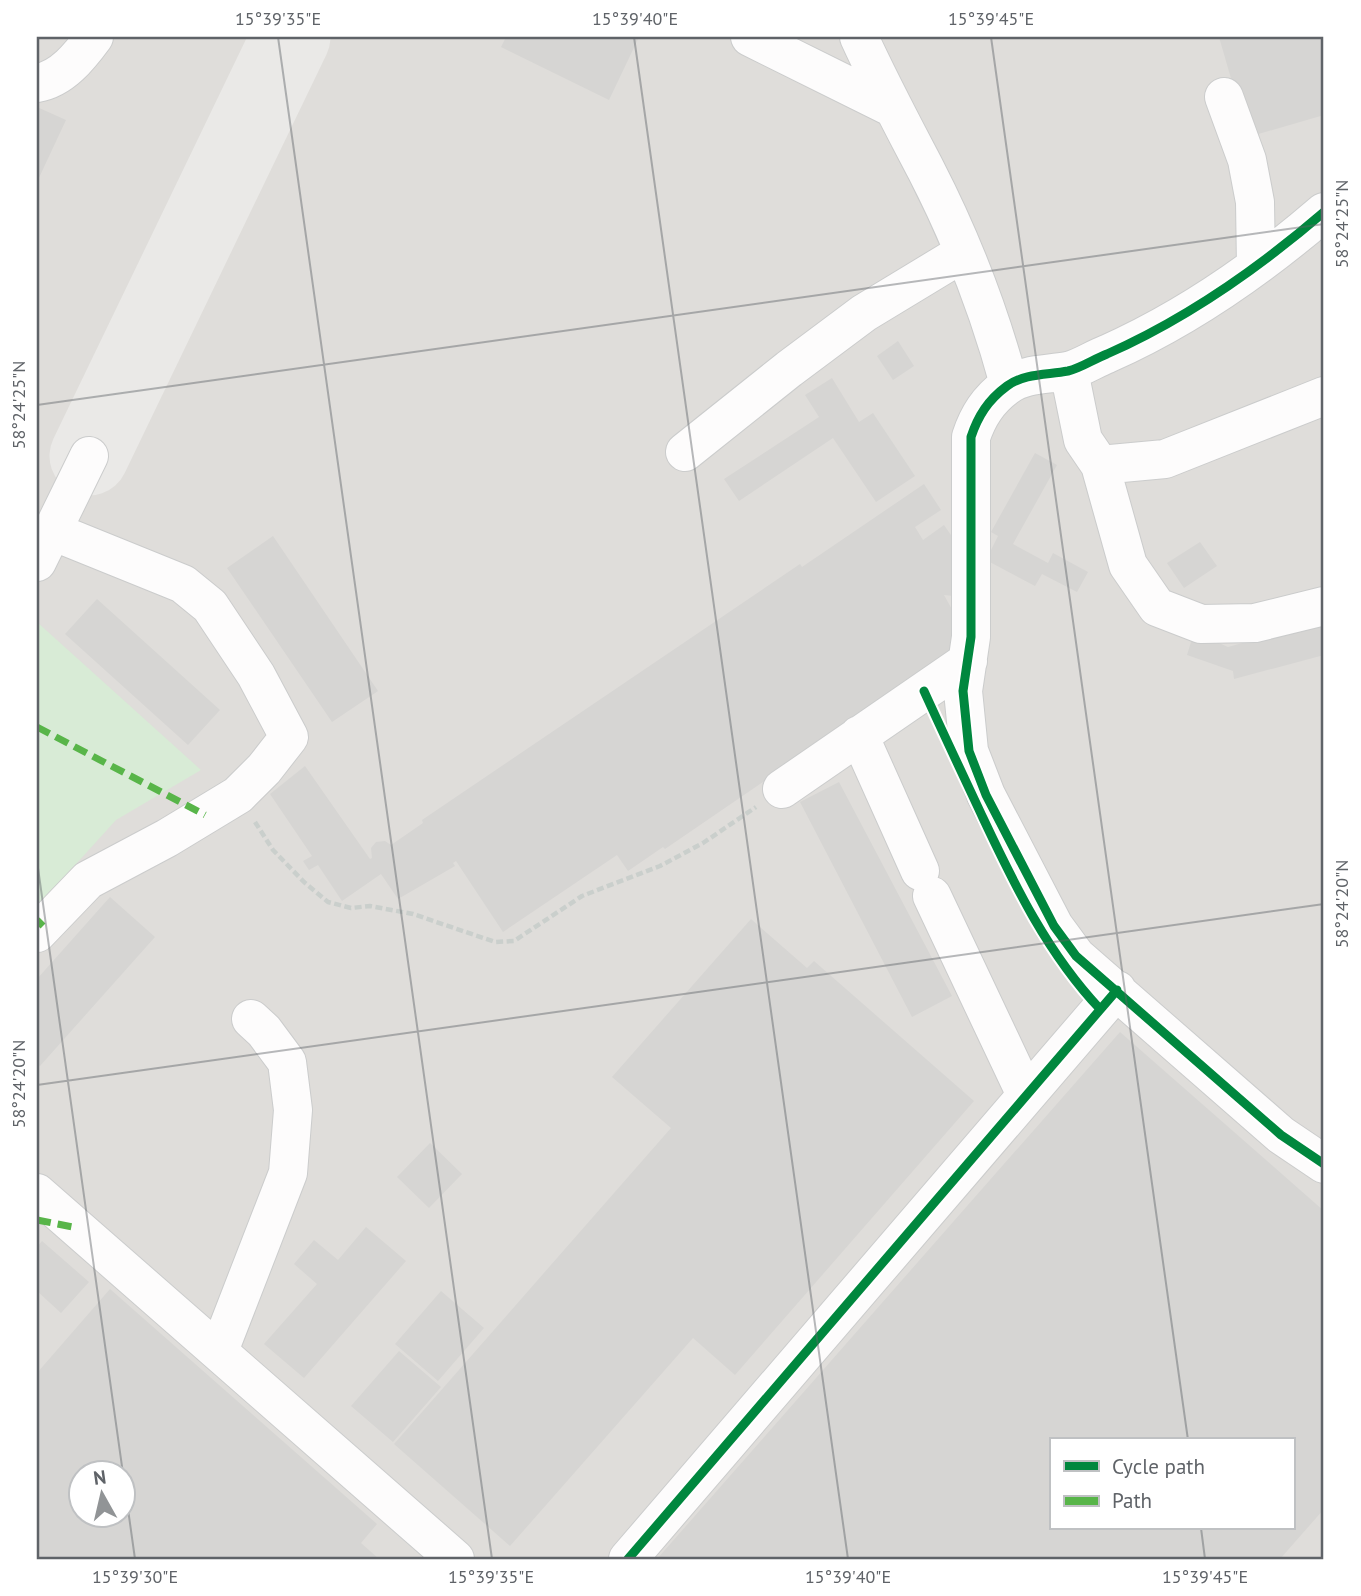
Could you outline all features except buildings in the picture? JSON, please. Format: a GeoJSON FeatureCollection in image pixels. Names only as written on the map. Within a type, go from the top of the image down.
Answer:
{"type":"FeatureCollection","features":[{"type":"Feature","properties":{"kind":"street"},"geometry":{"type":"LineString","coordinates":[[37,83],[56,75],[76,61],[94,37]]}},
{"type":"Feature","properties":{"kind":"street"},"geometry":{"type":"LineString","coordinates":[[750,37],[891,107]]}},
{"type":"Feature","properties":{"kind":"street"},"geometry":{"type":"LineString","coordinates":[[859,37],[891,107],[927,172],[963,253],[995,331],[1009,384]]}},
{"type":"Feature","properties":{"kind":"street"},"geometry":{"type":"LineString","coordinates":[[1224,97],[1247,160],[1269,256]]}},
{"type":"Feature","properties":{"kind":"street"},"geometry":{"type":"LineString","coordinates":[[1324,212],[1269,256],[1171,322],[1069,371],[1039,373],[1009,384],[993,397],[978,416],[971,437],[971,637],[963,691],[969,751],[986,795],[1054,926],[1076,956],[1281,1135],[1324,1164]]}},
{"type":"Feature","properties":{"kind":"street"},"geometry":{"type":"LineString","coordinates":[[1269,256],[1324,238]]}},
{"type":"Feature","properties":{"kind":"street"},"geometry":{"type":"LineString","coordinates":[[685,452],[864,313],[963,253]]}},
{"type":"Feature","properties":{"kind":"street"},"geometry":{"type":"LineString","coordinates":[[1069,371],[1083,440],[1100,465],[1128,565],[1157,607],[1201,624],[1255,624],[1324,606]]}},
{"type":"Feature","properties":{"kind":"street"},"geometry":{"type":"LineString","coordinates":[[1100,465],[1165,458],[1324,397]]}},
{"type":"Feature","properties":{"kind":"street"},"geometry":{"type":"LineString","coordinates":[[37,933],[88,880],[167,838],[237,795],[264,769],[289,737],[256,675],[210,606],[183,584],[44,546],[89,456]]}},
{"type":"Feature","properties":{"kind":"street"},"geometry":{"type":"LineString","coordinates":[[782,789],[968,661]]}},
{"type":"Feature","properties":{"kind":"street"},"geometry":{"type":"LineString","coordinates":[[859,735],[1026,1095]]}},
{"type":"Feature","properties":{"kind":"street"},"geometry":{"type":"LineString","coordinates":[[628,1559],[1117,990]]}},
{"type":"Feature","properties":{"kind":"street"},"geometry":{"type":"LineString","coordinates":[[219,1350],[288,1172],[293,1110],[288,1062],[251,1018]]}},
{"type":"Feature","properties":{"kind":"street"},"geometry":{"type":"LineString","coordinates":[[37,1193],[455,1559]]}},
{"type":"Feature","properties":{"kind":"path"},"geometry":{"type":"LineString","coordinates":[[237,795],[273,850],[304,883],[328,902],[351,908],[370,906],[413,914],[505,943],[514,941],[582,896],[634,877],[703,843],[782,789]]}},
{"type":"Feature","properties":{"kind":"shaded area"},"geometry":{"type":"Polygon","coordinates":[[[37,37],[1324,37],[1324,1559],[37,1559],[37,37]]]}},
{"type":"Feature","properties":{"kind":"green space"},"geometry":{"type":"Polygon","coordinates":[[[37,622],[201,770],[116,820],[37,907],[37,622]]]}},
{"type":"Feature","properties":{"kind":"taxiway"},"geometry":{"type":"LineString","coordinates":[[89,456],[291,37]]}},
{"type":"Feature","properties":{"kind":"marked path"},"geometry":{"type":"LineString","coordinates":[[37,727],[205,815]]}},
{"type":"Feature","properties":{"kind":"marked path"},"geometry":{"type":"LineString","coordinates":[[37,920],[43,926]]}},
{"type":"Feature","properties":{"kind":"marked path"},"geometry":{"type":"LineString","coordinates":[[37,1220],[78,1228]]}},
{"type":"Feature","properties":{"kind":"cycle path"},"geometry":{"type":"LineString","coordinates":[[1324,212],[1248,272],[1165,325],[1078,368],[1014,382],[1000,391],[989,403],[980,415],[971,437],[971,637],[963,691],[969,751],[986,795],[1054,926],[1076,956],[1281,1135],[1324,1164]]}},
{"type":"Feature","properties":{"kind":"cycle path"},"geometry":{"type":"LineString","coordinates":[[924,691],[1020,894],[1064,966],[1100,1009]]}},
{"type":"Feature","properties":{"kind":"cycle path"},"geometry":{"type":"LineString","coordinates":[[628,1559],[1117,990]]}}]}
